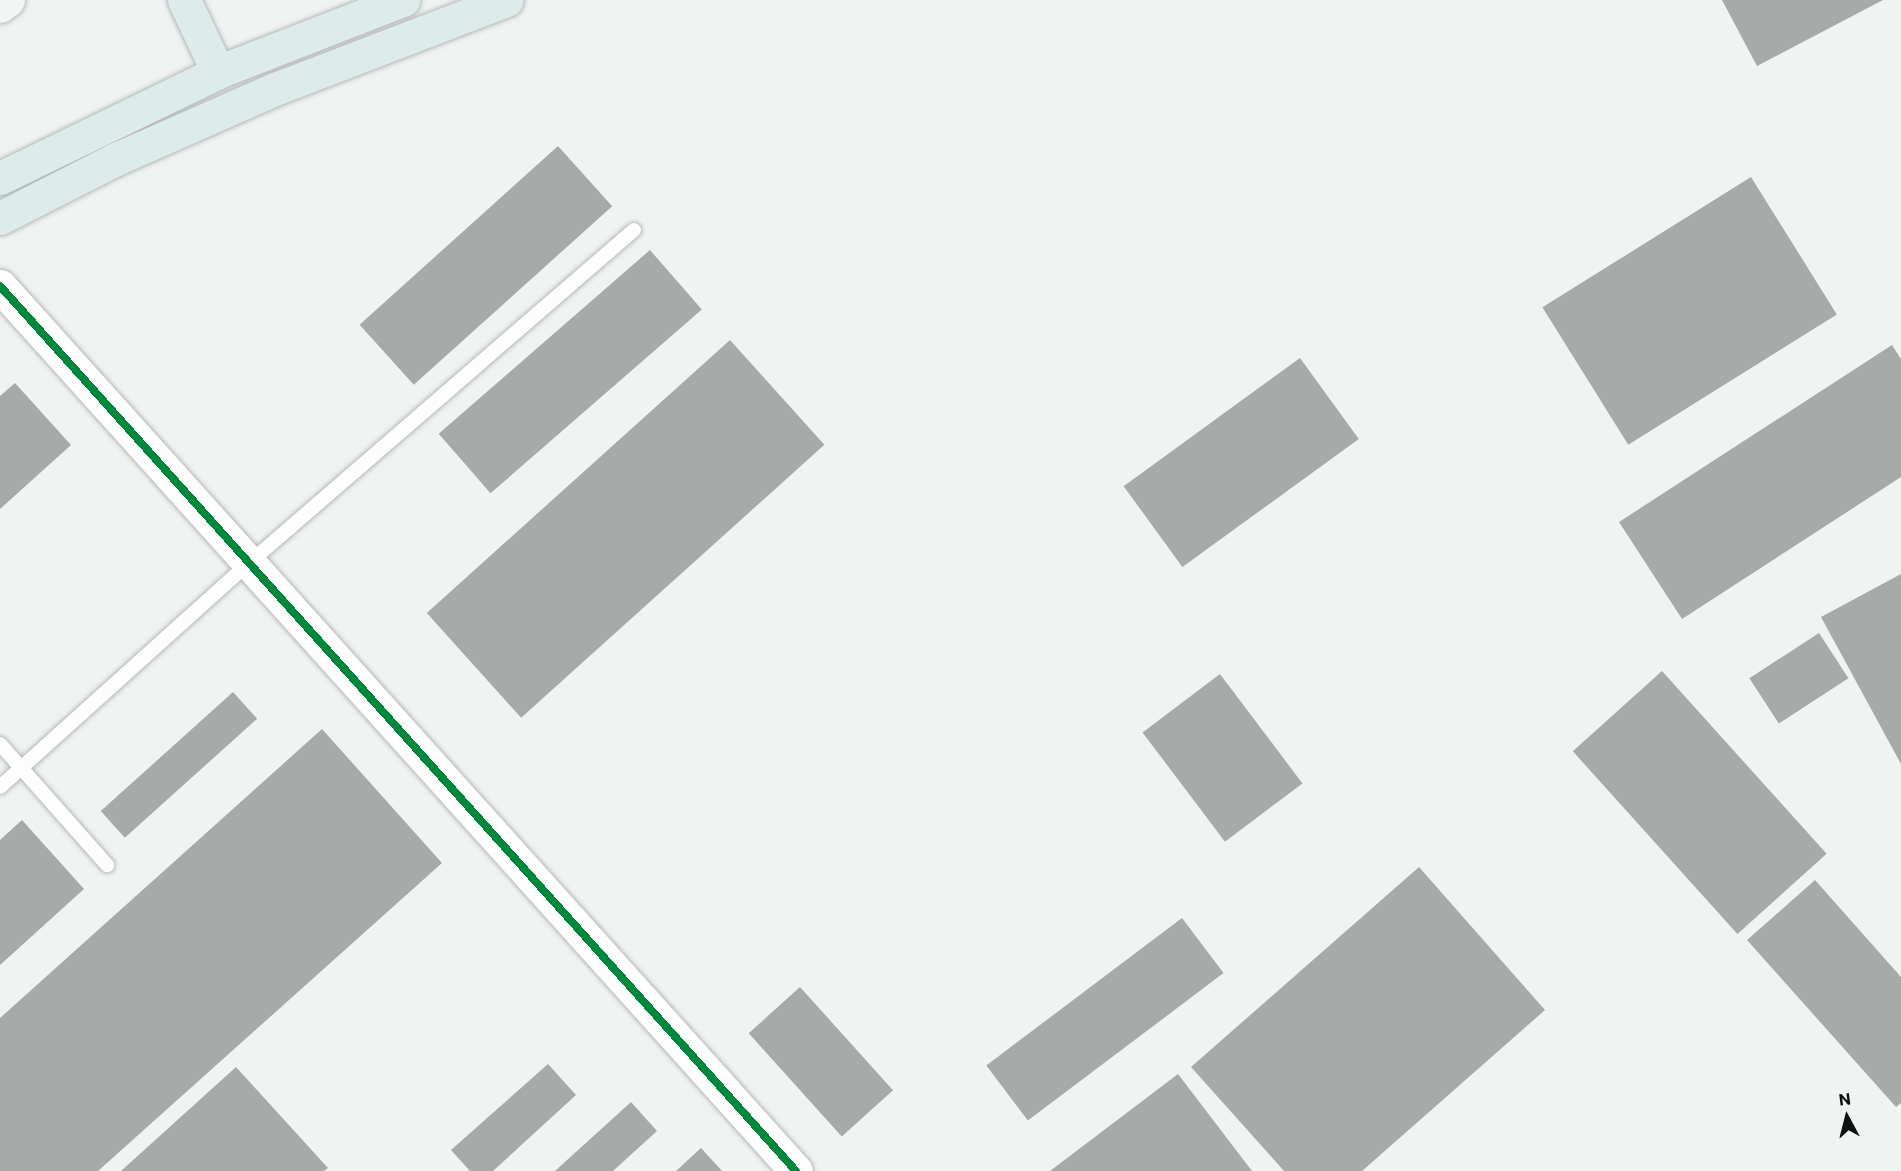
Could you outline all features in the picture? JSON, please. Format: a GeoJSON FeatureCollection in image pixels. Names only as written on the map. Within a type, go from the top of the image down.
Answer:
{"type":"FeatureCollection","features":[{"type":"Feature","properties":{"kind":"highway"},"geometry":{"type":"LineString","coordinates":[[184,0],[218,72]]}},
{"type":"Feature","properties":{"kind":"highway"},"geometry":{"type":"LineString","coordinates":[[0,178],[218,72],[403,0]]}},
{"type":"Feature","properties":{"kind":"highway"},"geometry":{"type":"LineString","coordinates":[[0,218],[116,159],[275,89],[507,0]]}},
{"type":"Feature","properties":{"kind":"main road"},"geometry":{"type":"LineString","coordinates":[[0,6],[8,0]]}},
{"type":"Feature","properties":{"kind":"street"},"geometry":{"type":"LineString","coordinates":[[0,286],[796,1171]]}},
{"type":"Feature","properties":{"kind":"lane"},"geometry":{"type":"LineString","coordinates":[[0,787],[249,563],[634,230]]}},
{"type":"Feature","properties":{"kind":"lane"},"geometry":{"type":"LineString","coordinates":[[0,744],[107,865]]}},
{"type":"Feature","properties":{"kind":"building"},"geometry":{"type":"Polygon","coordinates":[[[1722,0],[1883,0],[1757,66],[1722,0]]]}},
{"type":"Feature","properties":{"kind":"building"},"geometry":{"type":"Polygon","coordinates":[[[558,146],[612,206],[414,385],[360,325],[558,146]]]}},
{"type":"Feature","properties":{"kind":"building"},"geometry":{"type":"Polygon","coordinates":[[[1751,177],[1837,314],[1628,445],[1542,307],[1751,177]]]}},
{"type":"Feature","properties":{"kind":"building"},"geometry":{"type":"Polygon","coordinates":[[[650,250],[702,310],[491,493],[439,434],[650,250]]]}},
{"type":"Feature","properties":{"kind":"building"},"geometry":{"type":"Polygon","coordinates":[[[730,340],[824,445],[521,718],[427,613],[730,340]]]}},
{"type":"Feature","properties":{"kind":"building"},"geometry":{"type":"Polygon","coordinates":[[[1892,345],[1901,359],[1901,477],[1682,619],[1619,522],[1892,345]]]}},
{"type":"Feature","properties":{"kind":"building"},"geometry":{"type":"Polygon","coordinates":[[[1300,358],[1359,439],[1182,567],[1124,486],[1300,358]]]}},
{"type":"Feature","properties":{"kind":"building"},"geometry":{"type":"Polygon","coordinates":[[[15,383],[71,445],[0,509],[0,396],[15,383]]]}},
{"type":"Feature","properties":{"kind":"building"},"geometry":{"type":"Polygon","coordinates":[[[1901,574],[1901,764],[1821,617],[1901,574]]]}},
{"type":"Feature","properties":{"kind":"building"},"geometry":{"type":"Polygon","coordinates":[[[1819,633],[1848,678],[1779,723],[1749,678],[1819,633]]]}},
{"type":"Feature","properties":{"kind":"building"},"geometry":{"type":"Polygon","coordinates":[[[1662,671],[1827,854],[1737,934],[1573,751],[1662,671]]]}},
{"type":"Feature","properties":{"kind":"building"},"geometry":{"type":"Polygon","coordinates":[[[1220,674],[1302,783],[1225,842],[1143,732],[1220,674]]]}},
{"type":"Feature","properties":{"kind":"building"},"geometry":{"type":"Polygon","coordinates":[[[233,692],[257,719],[125,838],[101,811],[233,692]]]}},
{"type":"Feature","properties":{"kind":"building"},"geometry":{"type":"Polygon","coordinates":[[[322,729],[442,863],[98,1171],[0,1171],[0,1018],[322,729]]]}},
{"type":"Feature","properties":{"kind":"building"},"geometry":{"type":"Polygon","coordinates":[[[22,820],[84,889],[0,965],[0,840],[22,820]]]}},
{"type":"Feature","properties":{"kind":"building"},"geometry":{"type":"Polygon","coordinates":[[[1419,867],[1545,1010],[1362,1171],[1284,1171],[1191,1067],[1419,867]]]}},
{"type":"Feature","properties":{"kind":"building"},"geometry":{"type":"Polygon","coordinates":[[[1815,880],[1901,977],[1901,1103],[1896,1107],[1747,940],[1815,880]]]}},
{"type":"Feature","properties":{"kind":"building"},"geometry":{"type":"Polygon","coordinates":[[[1182,918],[1224,973],[1028,1121],[986,1065],[1182,918]]]}},
{"type":"Feature","properties":{"kind":"building"},"geometry":{"type":"Polygon","coordinates":[[[800,987],[893,1090],[842,1136],[749,1033],[800,987]]]}},
{"type":"Feature","properties":{"kind":"building"},"geometry":{"type":"Polygon","coordinates":[[[548,1064],[576,1095],[493,1171],[470,1171],[451,1150],[548,1064]]]}},
{"type":"Feature","properties":{"kind":"building"},"geometry":{"type":"Polygon","coordinates":[[[236,1067],[328,1168],[324,1171],[121,1171],[236,1067]]]}},
{"type":"Feature","properties":{"kind":"building"},"geometry":{"type":"Polygon","coordinates":[[[1178,1074],[1252,1171],[1050,1171],[1178,1074]]]}},
{"type":"Feature","properties":{"kind":"building"},"geometry":{"type":"Polygon","coordinates":[[[631,1102],[657,1131],[613,1171],[555,1171],[631,1102]]]}},
{"type":"Feature","properties":{"kind":"building"},"geometry":{"type":"Polygon","coordinates":[[[701,1148],[722,1171],[676,1171],[701,1148]]]}},
{"type":"Feature","properties":{"kind":"cycle path"},"geometry":{"type":"LineString","coordinates":[[0,286],[796,1171]]}}]}
